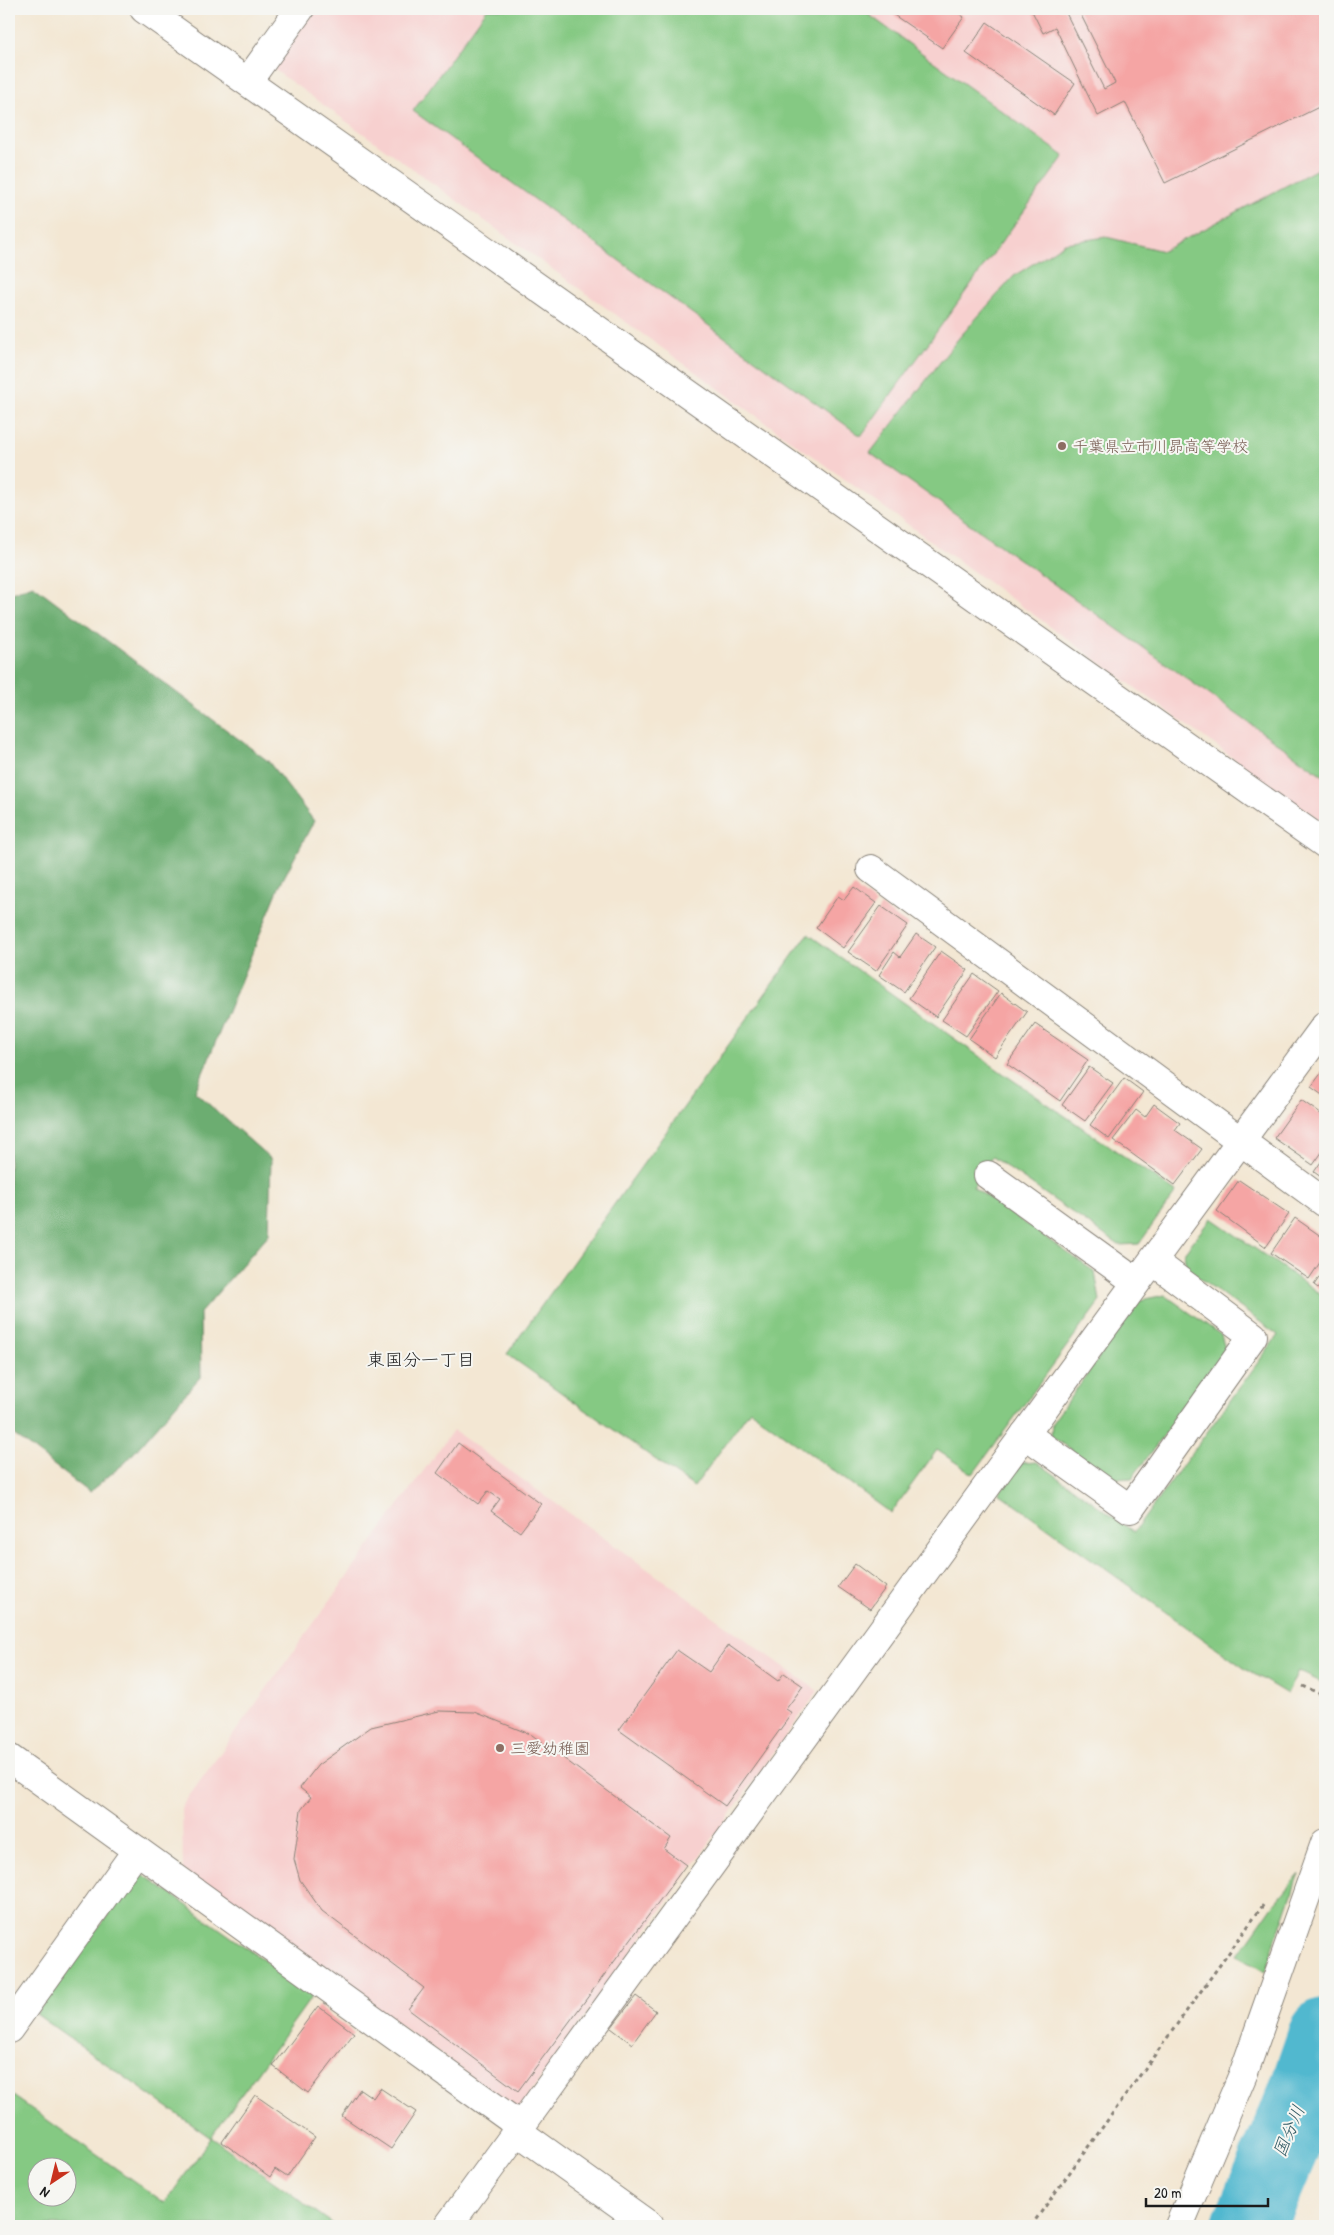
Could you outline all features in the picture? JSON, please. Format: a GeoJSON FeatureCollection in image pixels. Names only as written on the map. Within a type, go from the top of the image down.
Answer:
{"type":"FeatureCollection","features":[{"type":"Feature","properties":{"kind":"street"},"geometry":{"type":"LineString","coordinates":[[144,9],[1325,844]]}},
{"type":"Feature","properties":{"kind":"street"},"geometry":{"type":"LineString","coordinates":[[248,81],[300,9]]}},
{"type":"Feature","properties":{"kind":"street"},"geometry":{"type":"LineString","coordinates":[[871,869],[1325,1203]]}},
{"type":"Feature","properties":{"kind":"street"},"geometry":{"type":"LineString","coordinates":[[448,2226],[1136,1282],[1325,1026]]}},
{"type":"Feature","properties":{"kind":"street"},"geometry":{"type":"LineString","coordinates":[[988,1175],[1136,1282]]}},
{"type":"Feature","properties":{"kind":"street"},"geometry":{"type":"LineString","coordinates":[[1025,1434],[1130,1509],[1253,1336],[1153,1261]]}},
{"type":"Feature","properties":{"kind":"street"},"geometry":{"type":"LineString","coordinates":[[9,1758],[509,2118],[527,2138],[650,2226]]}},
{"type":"Feature","properties":{"kind":"street"},"geometry":{"type":"LineString","coordinates":[[1179,2226],[1244,2072],[1325,1843]]}},
{"type":"Feature","properties":{"kind":"street"},"geometry":{"type":"LineString","coordinates":[[9,2029],[137,1850]]}},
{"type":"Feature","properties":{"kind":"path"},"geometry":{"type":"LineString","coordinates":[[1303,1686],[1325,1696]]}},
{"type":"Feature","properties":{"kind":"path"},"geometry":{"type":"LineString","coordinates":[[1032,2226],[1270,1896]]}},
{"type":"Feature","properties":{"kind":"shaded area","name":"千葉県立市川昴高等学校"},"geometry":{"type":"Polygon","coordinates":[[[316,9],[1325,9],[1325,824],[272,68],[316,9]]]}},
{"type":"Feature","properties":{"kind":"shaded area","name":"三愛幼稚園"},"geometry":{"type":"Polygon","coordinates":[[[453,1430],[818,1691],[518,2110],[183,1870],[182,1806],[453,1430]]]}},
{"type":"Feature","properties":{"kind":"green space"},"geometry":{"type":"Polygon","coordinates":[[[487,9],[861,9],[1064,156],[861,436],[413,111],[487,9]]]}},
{"type":"Feature","properties":{"kind":"green space"},"geometry":{"type":"Polygon","coordinates":[[[1325,165],[1325,777],[870,453],[958,339],[1014,276],[1065,243],[1106,237],[1163,251],[1325,165]]]}},
{"type":"Feature","properties":{"kind":"green space"},"geometry":{"type":"Polygon","coordinates":[[[33,585],[268,761],[314,821],[280,885],[195,1092],[271,1159],[269,1234],[200,1313],[201,1376],[126,1462],[89,1492],[9,1431],[9,594],[33,585]]]}},
{"type":"Feature","properties":{"kind":"green space"},"geometry":{"type":"Polygon","coordinates":[[[808,934],[1004,1074],[1176,1192],[1139,1244],[1119,1245],[992,1157],[973,1187],[1095,1272],[1100,1301],[973,1474],[937,1450],[891,1513],[750,1410],[694,1487],[507,1354],[808,934]]]}},
{"type":"Feature","properties":{"kind":"green space"},"geometry":{"type":"Polygon","coordinates":[[[1211,1218],[1325,1297],[1325,1684],[1298,1671],[1287,1694],[1244,1668],[999,1493],[1021,1463],[1037,1462],[1134,1532],[1278,1335],[1186,1268],[1184,1253],[1211,1218]]]}},
{"type":"Feature","properties":{"kind":"green space"},"geometry":{"type":"Polygon","coordinates":[[[1165,1295],[1221,1335],[1226,1352],[1132,1478],[1113,1479],[1051,1436],[1052,1423],[1140,1300],[1165,1295]]]}},
{"type":"Feature","properties":{"kind":"green space"},"geometry":{"type":"Polygon","coordinates":[[[1299,1874],[1265,1971],[1238,1955],[1273,1905],[1299,1874]]]}},
{"type":"Feature","properties":{"kind":"green space"},"geometry":{"type":"Polygon","coordinates":[[[144,1875],[313,1995],[211,2137],[336,2226],[24,2226],[9,2215],[9,2093],[165,2203],[211,2138],[36,2014],[135,1877],[144,1875]]]}},
{"type":"Feature","properties":{"kind":"building"},"geometry":{"type":"Polygon","coordinates":[[[885,9],[952,9],[964,17],[942,48],[885,9]]]}},
{"type":"Feature","properties":{"kind":"building"},"geometry":{"type":"Polygon","coordinates":[[[1031,9],[1064,9],[1104,89],[1115,83],[1078,9],[1325,9],[1325,104],[1165,183],[1125,102],[1098,116],[1055,27],[1043,33],[1031,9]]]}},
{"type":"Feature","properties":{"kind":"building"},"geometry":{"type":"Polygon","coordinates":[[[987,22],[1075,83],[1054,115],[966,53],[987,22]]]}},
{"type":"Feature","properties":{"kind":"building"},"geometry":{"type":"Polygon","coordinates":[[[854,887],[876,903],[843,948],[816,928],[838,896],[844,900],[854,887]]]}},
{"type":"Feature","properties":{"kind":"building"},"geometry":{"type":"Polygon","coordinates":[[[881,906],[908,925],[876,971],[848,952],[881,906]]]}},
{"type":"Feature","properties":{"kind":"building"},"geometry":{"type":"Polygon","coordinates":[[[916,934],[935,947],[904,992],[879,975],[894,952],[900,957],[916,934]]]}},
{"type":"Feature","properties":{"kind":"building"},"geometry":{"type":"Polygon","coordinates":[[[941,951],[968,970],[936,1017],[909,998],[941,951]]]}},
{"type":"Feature","properties":{"kind":"building"},"geometry":{"type":"Polygon","coordinates":[[[974,974],[998,991],[966,1036],[942,1020],[974,974]]]}},
{"type":"Feature","properties":{"kind":"building"},"geometry":{"type":"Polygon","coordinates":[[[1001,993],[1027,1012],[995,1057],[969,1039],[1001,993]]]}},
{"type":"Feature","properties":{"kind":"building"},"geometry":{"type":"Polygon","coordinates":[[[1035,1024],[1088,1060],[1060,1101],[1007,1064],[1035,1024]]]}},
{"type":"Feature","properties":{"kind":"building"},"geometry":{"type":"Polygon","coordinates":[[[1089,1067],[1113,1083],[1085,1121],[1062,1105],[1089,1067]]]}},
{"type":"Feature","properties":{"kind":"building"},"geometry":{"type":"Polygon","coordinates":[[[1325,1068],[1325,1097],[1311,1087],[1325,1068]]]}},
{"type":"Feature","properties":{"kind":"building"},"geometry":{"type":"Polygon","coordinates":[[[1124,1078],[1143,1092],[1109,1139],[1090,1125],[1124,1078]]]}},
{"type":"Feature","properties":{"kind":"building"},"geometry":{"type":"Polygon","coordinates":[[[1301,1100],[1325,1117],[1325,1148],[1313,1165],[1274,1138],[1301,1100]]]}},
{"type":"Feature","properties":{"kind":"building"},"geometry":{"type":"Polygon","coordinates":[[[1154,1104],[1180,1123],[1175,1130],[1202,1149],[1175,1185],[1113,1140],[1136,1110],[1145,1117],[1154,1104]]]}},
{"type":"Feature","properties":{"kind":"building"},"geometry":{"type":"Polygon","coordinates":[[[1325,1156],[1325,1180],[1314,1172],[1325,1156]]]}},
{"type":"Feature","properties":{"kind":"building"},"geometry":{"type":"Polygon","coordinates":[[[1239,1180],[1289,1214],[1266,1247],[1217,1211],[1239,1180]]]}},
{"type":"Feature","properties":{"kind":"building"},"geometry":{"type":"Polygon","coordinates":[[[1295,1218],[1325,1239],[1325,1255],[1309,1279],[1271,1253],[1295,1218]]]}},
{"type":"Feature","properties":{"kind":"building"},"geometry":{"type":"Polygon","coordinates":[[[1325,1269],[1325,1293],[1314,1285],[1325,1269]]]}},
{"type":"Feature","properties":{"kind":"building"},"geometry":{"type":"Polygon","coordinates":[[[458,1443],[541,1504],[520,1532],[491,1511],[500,1499],[488,1491],[478,1504],[437,1473],[458,1443]]]}},
{"type":"Feature","properties":{"kind":"building"},"geometry":{"type":"Polygon","coordinates":[[[855,1564],[886,1587],[870,1609],[838,1587],[855,1564]]]}},
{"type":"Feature","properties":{"kind":"building"},"geometry":{"type":"Polygon","coordinates":[[[728,1645],[778,1681],[784,1673],[803,1686],[786,1709],[792,1713],[725,1806],[619,1730],[677,1650],[709,1672],[728,1645]]]}},
{"type":"Feature","properties":{"kind":"building"},"geometry":{"type":"Polygon","coordinates":[[[439,1711],[475,1712],[532,1735],[671,1838],[664,1849],[686,1865],[518,2091],[408,2009],[424,1988],[322,1911],[300,1880],[294,1859],[301,1810],[311,1797],[300,1788],[318,1765],[371,1727],[439,1711]]]}},
{"type":"Feature","properties":{"kind":"building"},"geometry":{"type":"Polygon","coordinates":[[[636,1996],[656,2011],[632,2044],[611,2028],[636,1996]]]}},
{"type":"Feature","properties":{"kind":"building"},"geometry":{"type":"Polygon","coordinates":[[[318,2006],[354,2033],[308,2093],[273,2066],[318,2006]]]}},
{"type":"Feature","properties":{"kind":"building"},"geometry":{"type":"Polygon","coordinates":[[[380,2088],[416,2112],[391,2149],[342,2116],[360,2089],[373,2098],[380,2088]]]}},
{"type":"Feature","properties":{"kind":"building"},"geometry":{"type":"Polygon","coordinates":[[[255,2095],[315,2137],[287,2177],[275,2169],[270,2177],[222,2142],[255,2095]]]}},
{"type":"Feature","properties":{"kind":"waterway","name":"国分川"},"geometry":{"type":"LineString","coordinates":[[1249,2226],[1303,2099],[1325,2035]]}},
{"type":"Feature","properties":{"kind":"place","name":"千葉県立市川昴高等学校"},"geometry":{"type":"Point","coordinates":[1062,446]}},
{"type":"Feature","properties":{"kind":"place","name":"三愛幼稚園"},"geometry":{"type":"Point","coordinates":[500,1748]}},
{"type":"Feature","properties":{"kind":"district","name":"東国分一丁目"},"geometry":{"type":"Point","coordinates":[421,1360]}}]}
